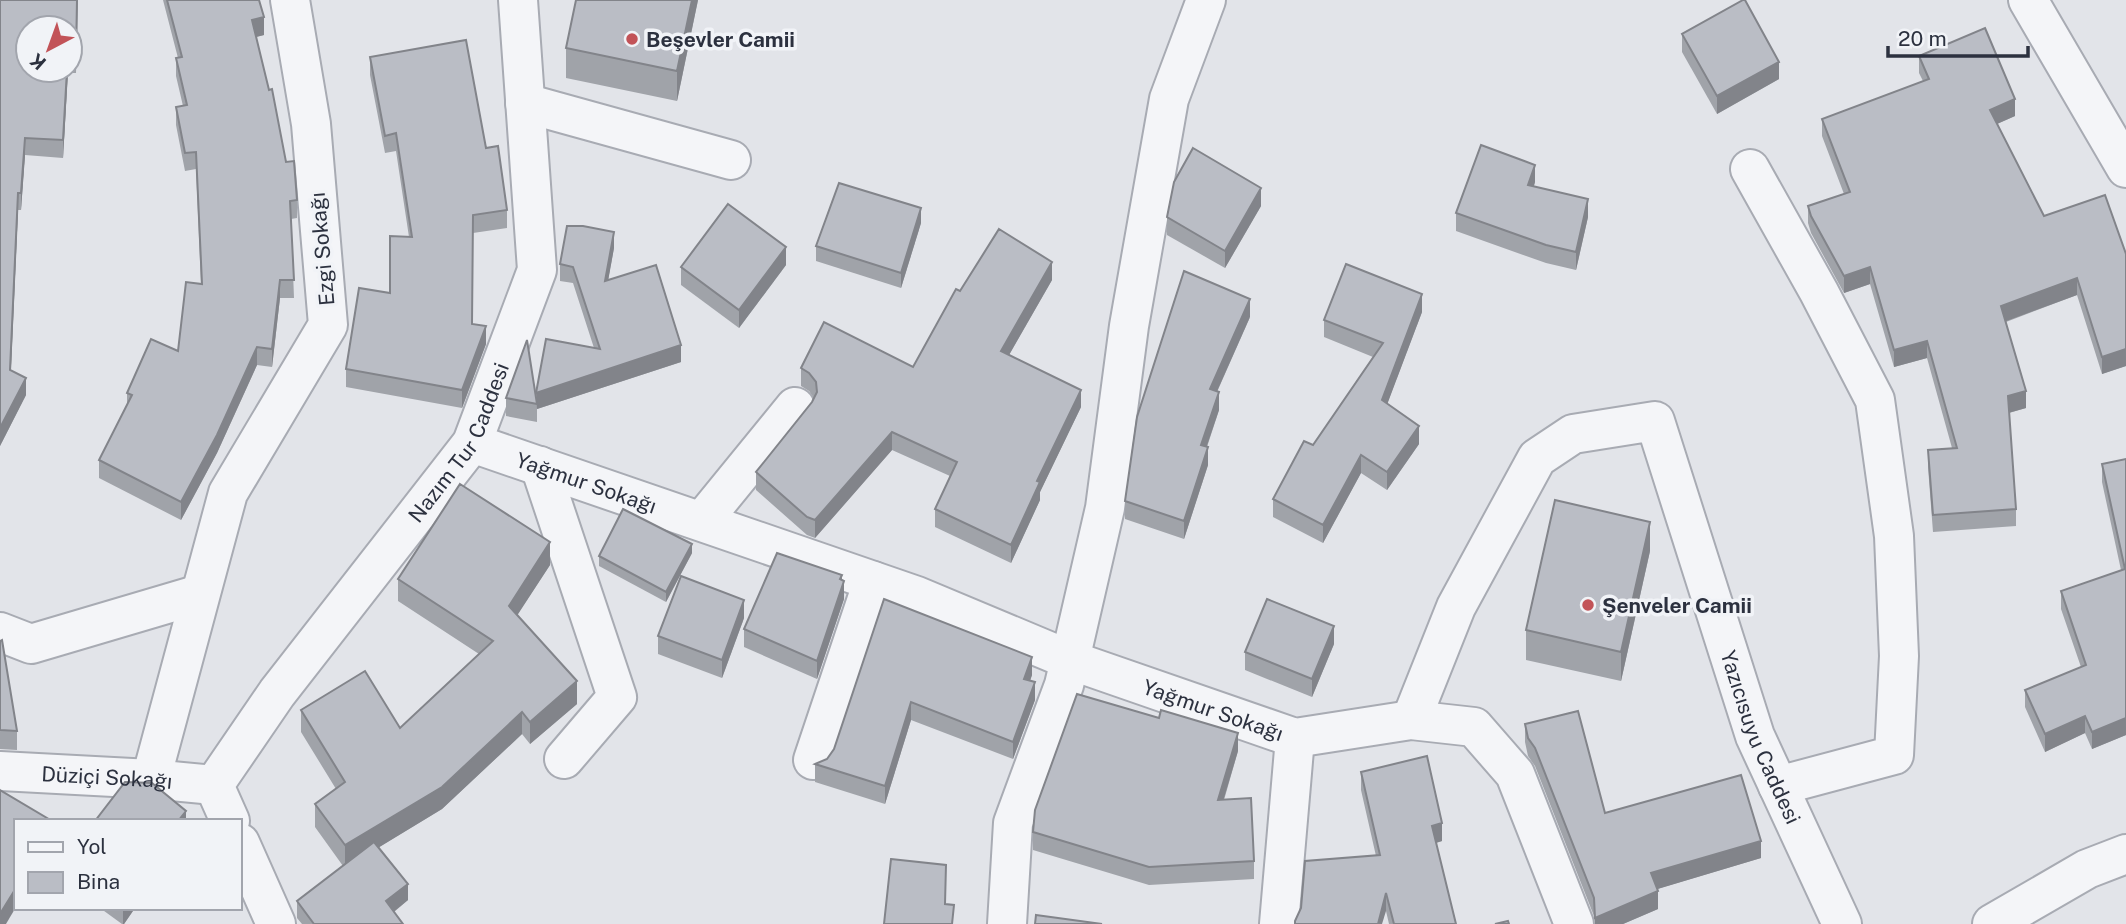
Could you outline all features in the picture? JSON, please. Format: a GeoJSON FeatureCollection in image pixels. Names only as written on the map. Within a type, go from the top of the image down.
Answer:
{"type":"FeatureCollection","features":[{"type":"Feature","properties":{"kind":"street","name":"Ezgi Sokağı"},"geometry":{"type":"LineString","coordinates":[[151,779],[228,494],[328,324],[311,124],[290,0]]}},
{"type":"Feature","properties":{"kind":"street","name":"Nazım Tur Caddesi"},"geometry":{"type":"LineString","coordinates":[[214,785],[277,693],[472,443],[537,270],[518,0]]}},
{"type":"Feature","properties":{"kind":"street"},"geometry":{"type":"LineString","coordinates":[[1007,924],[1013,823],[1064,685],[1070,660],[1105,508],[1129,326],[1169,99],[1206,0]]}},
{"type":"Feature","properties":{"kind":"street"},"geometry":{"type":"LineString","coordinates":[[2028,0],[2126,168]]}},
{"type":"Feature","properties":{"kind":"street"},"geometry":{"type":"LineString","coordinates":[[525,103],[731,160]]}},
{"type":"Feature","properties":{"kind":"street"},"geometry":{"type":"LineString","coordinates":[[1750,169],[1819,292],[1875,400],[1894,536],[1899,656],[1894,755],[1778,786]]}},
{"type":"Feature","properties":{"kind":"street"},"geometry":{"type":"LineString","coordinates":[[702,522],[795,407]]}},
{"type":"Feature","properties":{"kind":"street","name":"Yazıcısuyu Caddesi"},"geometry":{"type":"LineString","coordinates":[[1411,720],[1456,607],[1536,458],[1573,434],[1655,421],[1755,736],[1842,924]]}},
{"type":"Feature","properties":{"kind":"street","name":"Yağmur Sokağı"},"geometry":{"type":"LineString","coordinates":[[472,443],[918,596],[1070,660],[1295,738],[1411,720],[1474,727],[1515,774],[1574,924]]}},
{"type":"Feature","properties":{"kind":"street"},"geometry":{"type":"LineString","coordinates":[[540,466],[617,697],[564,759]]}},
{"type":"Feature","properties":{"kind":"street"},"geometry":{"type":"LineString","coordinates":[[813,760],[873,581]]}},
{"type":"Feature","properties":{"kind":"street"},"geometry":{"type":"LineString","coordinates":[[0,632],[31,645],[200,594]]}},
{"type":"Feature","properties":{"kind":"street"},"geometry":{"type":"LineString","coordinates":[[1279,924],[1295,738]]}},
{"type":"Feature","properties":{"kind":"street","name":"Düziçi Sokağı"},"geometry":{"type":"LineString","coordinates":[[0,771],[214,785]]}},
{"type":"Feature","properties":{"kind":"street"},"geometry":{"type":"LineString","coordinates":[[214,785],[229,819]]}},
{"type":"Feature","properties":{"kind":"street"},"geometry":{"type":"LineString","coordinates":[[242,848],[276,924]]}},
{"type":"Feature","properties":{"kind":"street"},"geometry":{"type":"LineString","coordinates":[[1992,924],[2087,869],[2126,853]]}},
{"type":"Feature","properties":{"kind":"building"},"geometry":{"type":"Polygon","coordinates":[[[0,0],[77,0],[77,14],[14,14],[14,84],[66,84],[63,140],[25,138],[21,193],[18,193],[10,370],[26,378],[0,428],[0,0]]]}},
{"type":"Feature","properties":{"kind":"building"},"geometry":{"type":"Polygon","coordinates":[[[167,0],[259,0],[264,17],[252,20],[269,90],[272,89],[286,162],[294,161],[297,200],[290,201],[294,280],[280,280],[272,349],[257,347],[217,435],[181,502],[99,460],[132,395],[127,393],[151,339],[178,351],[186,282],[202,284],[196,152],[185,153],[176,107],[187,105],[176,58],[182,57],[167,0]]]}},
{"type":"Feature","properties":{"kind":"building","name":"Beşevler Camii"},"geometry":{"type":"Polygon","coordinates":[[[576,0],[692,0],[677,71],[566,48],[576,0]]]}},
{"type":"Feature","properties":{"kind":"building"},"geometry":{"type":"Polygon","coordinates":[[[1743,0],[1779,62],[1717,96],[1682,34],[1743,0]]]}},
{"type":"Feature","properties":{"kind":"building"},"geometry":{"type":"Polygon","coordinates":[[[1985,28],[2015,99],[1990,110],[2044,216],[2105,195],[2126,254],[2126,349],[2102,357],[2077,278],[2001,306],[2026,391],[2008,396],[2016,509],[1933,515],[1928,450],[1957,448],[1927,341],[1894,350],[1870,267],[1844,276],[1808,206],[1850,192],[1822,119],[1929,79],[1919,56],[1985,28]]]}},
{"type":"Feature","properties":{"kind":"building"},"geometry":{"type":"Polygon","coordinates":[[[466,40],[486,148],[498,146],[507,210],[473,215],[472,324],[486,326],[462,390],[346,369],[359,288],[390,293],[390,236],[412,237],[396,133],[385,136],[370,57],[466,40]]]}},
{"type":"Feature","properties":{"kind":"building"},"geometry":{"type":"Polygon","coordinates":[[[1481,145],[1535,165],[1528,185],[1588,199],[1576,252],[1546,245],[1456,213],[1481,145]]]}},
{"type":"Feature","properties":{"kind":"building"},"geometry":{"type":"Polygon","coordinates":[[[1193,148],[1261,188],[1225,251],[1167,217],[1174,182],[1193,148]]]}},
{"type":"Feature","properties":{"kind":"building"},"geometry":{"type":"Polygon","coordinates":[[[839,183],[921,208],[901,273],[816,246],[839,183]]]}},
{"type":"Feature","properties":{"kind":"building"},"geometry":{"type":"Polygon","coordinates":[[[728,204],[786,247],[739,310],[681,267],[728,204]]]}},
{"type":"Feature","properties":{"kind":"building"},"geometry":{"type":"Polygon","coordinates":[[[567,226],[614,232],[605,281],[656,265],[681,345],[536,393],[546,339],[600,349],[573,267],[560,264],[567,226]]]}},
{"type":"Feature","properties":{"kind":"building"},"geometry":{"type":"Polygon","coordinates":[[[999,229],[1052,262],[1001,351],[1081,390],[1037,481],[1040,482],[1011,545],[935,509],[957,462],[892,432],[815,520],[807,517],[756,472],[817,392],[816,382],[801,368],[824,322],[913,367],[956,289],[960,291],[999,229]]]}},
{"type":"Feature","properties":{"kind":"building"},"geometry":{"type":"Polygon","coordinates":[[[1346,264],[1422,294],[1382,400],[1419,426],[1387,472],[1361,455],[1323,525],[1273,499],[1304,441],[1313,445],[1383,343],[1324,320],[1346,264]]]}},
{"type":"Feature","properties":{"kind":"building"},"geometry":{"type":"Polygon","coordinates":[[[1184,271],[1250,299],[1210,389],[1219,392],[1201,445],[1208,447],[1184,521],[1125,501],[1137,417],[1184,271]]]}},
{"type":"Feature","properties":{"kind":"building"},"geometry":{"type":"Polygon","coordinates":[[[527,340],[537,404],[506,398],[527,340]]]}},
{"type":"Feature","properties":{"kind":"building"},"geometry":{"type":"Polygon","coordinates":[[[2126,459],[2126,718],[2092,732],[2085,716],[2045,734],[2025,690],[2086,665],[2061,591],[2125,569],[2102,464],[2126,459]]]}},
{"type":"Feature","properties":{"kind":"building"},"geometry":{"type":"Polygon","coordinates":[[[460,484],[550,542],[509,606],[577,681],[530,722],[522,712],[442,787],[345,845],[315,804],[345,782],[301,710],[365,671],[400,728],[493,641],[398,579],[460,484]]]}},
{"type":"Feature","properties":{"kind":"building","name":"Şenveler Camii"},"geometry":{"type":"Polygon","coordinates":[[[1555,500],[1650,522],[1621,652],[1526,630],[1555,500]]]}},
{"type":"Feature","properties":{"kind":"building"},"geometry":{"type":"Polygon","coordinates":[[[623,509],[692,544],[666,592],[599,556],[623,509]]]}},
{"type":"Feature","properties":{"kind":"building"},"geometry":{"type":"Polygon","coordinates":[[[777,553],[842,575],[840,579],[844,581],[817,661],[744,629],[777,553]]]}},
{"type":"Feature","properties":{"kind":"building"},"geometry":{"type":"Polygon","coordinates":[[[681,576],[744,600],[722,660],[658,636],[681,576]]]}},
{"type":"Feature","properties":{"kind":"building"},"geometry":{"type":"Polygon","coordinates":[[[884,599],[1032,657],[1024,679],[1035,682],[1013,742],[911,702],[885,786],[815,764],[827,759],[834,749],[884,599]]]}},
{"type":"Feature","properties":{"kind":"building"},"geometry":{"type":"Polygon","coordinates":[[[1267,599],[1334,626],[1312,679],[1245,652],[1267,599]]]}},
{"type":"Feature","properties":{"kind":"building"},"geometry":{"type":"Polygon","coordinates":[[[2,640],[17,731],[0,730],[2,640]]]}},
{"type":"Feature","properties":{"kind":"building"},"geometry":{"type":"Polygon","coordinates":[[[1077,694],[1159,718],[1161,710],[1238,733],[1218,800],[1251,798],[1254,861],[1149,867],[1033,832],[1035,810],[1077,694]]]}},
{"type":"Feature","properties":{"kind":"building"},"geometry":{"type":"Polygon","coordinates":[[[1578,711],[1605,813],[1741,775],[1761,841],[1651,873],[1658,891],[1595,918],[1594,898],[1535,748],[1528,738],[1525,724],[1578,711]]]}},
{"type":"Feature","properties":{"kind":"building"},"geometry":{"type":"Polygon","coordinates":[[[1427,756],[1442,823],[1432,826],[1456,924],[1394,924],[1386,893],[1378,924],[1295,924],[1301,908],[1305,861],[1380,855],[1361,772],[1427,756]]]}},
{"type":"Feature","properties":{"kind":"building"},"geometry":{"type":"Polygon","coordinates":[[[125,782],[152,783],[186,811],[180,819],[97,819],[125,782]]]}},
{"type":"Feature","properties":{"kind":"building"},"geometry":{"type":"Polygon","coordinates":[[[0,790],[49,819],[14,819],[14,891],[0,914],[0,790]]]}},
{"type":"Feature","properties":{"kind":"building"},"geometry":{"type":"Polygon","coordinates":[[[374,842],[408,884],[386,901],[403,924],[314,924],[297,901],[374,842]]]}},
{"type":"Feature","properties":{"kind":"building"},"geometry":{"type":"Polygon","coordinates":[[[891,859],[946,865],[945,904],[954,905],[952,924],[884,924],[891,859]]]}},
{"type":"Feature","properties":{"kind":"building"},"geometry":{"type":"Polygon","coordinates":[[[1036,915],[1102,924],[1035,924],[1036,915]]]}},
{"type":"Feature","properties":{"kind":"place","name":"Beşevler Camii"},"geometry":{"type":"Point","coordinates":[632,39]}},
{"type":"Feature","properties":{"kind":"place","name":"Şenveler Camii"},"geometry":{"type":"Point","coordinates":[1588,605]}}]}
